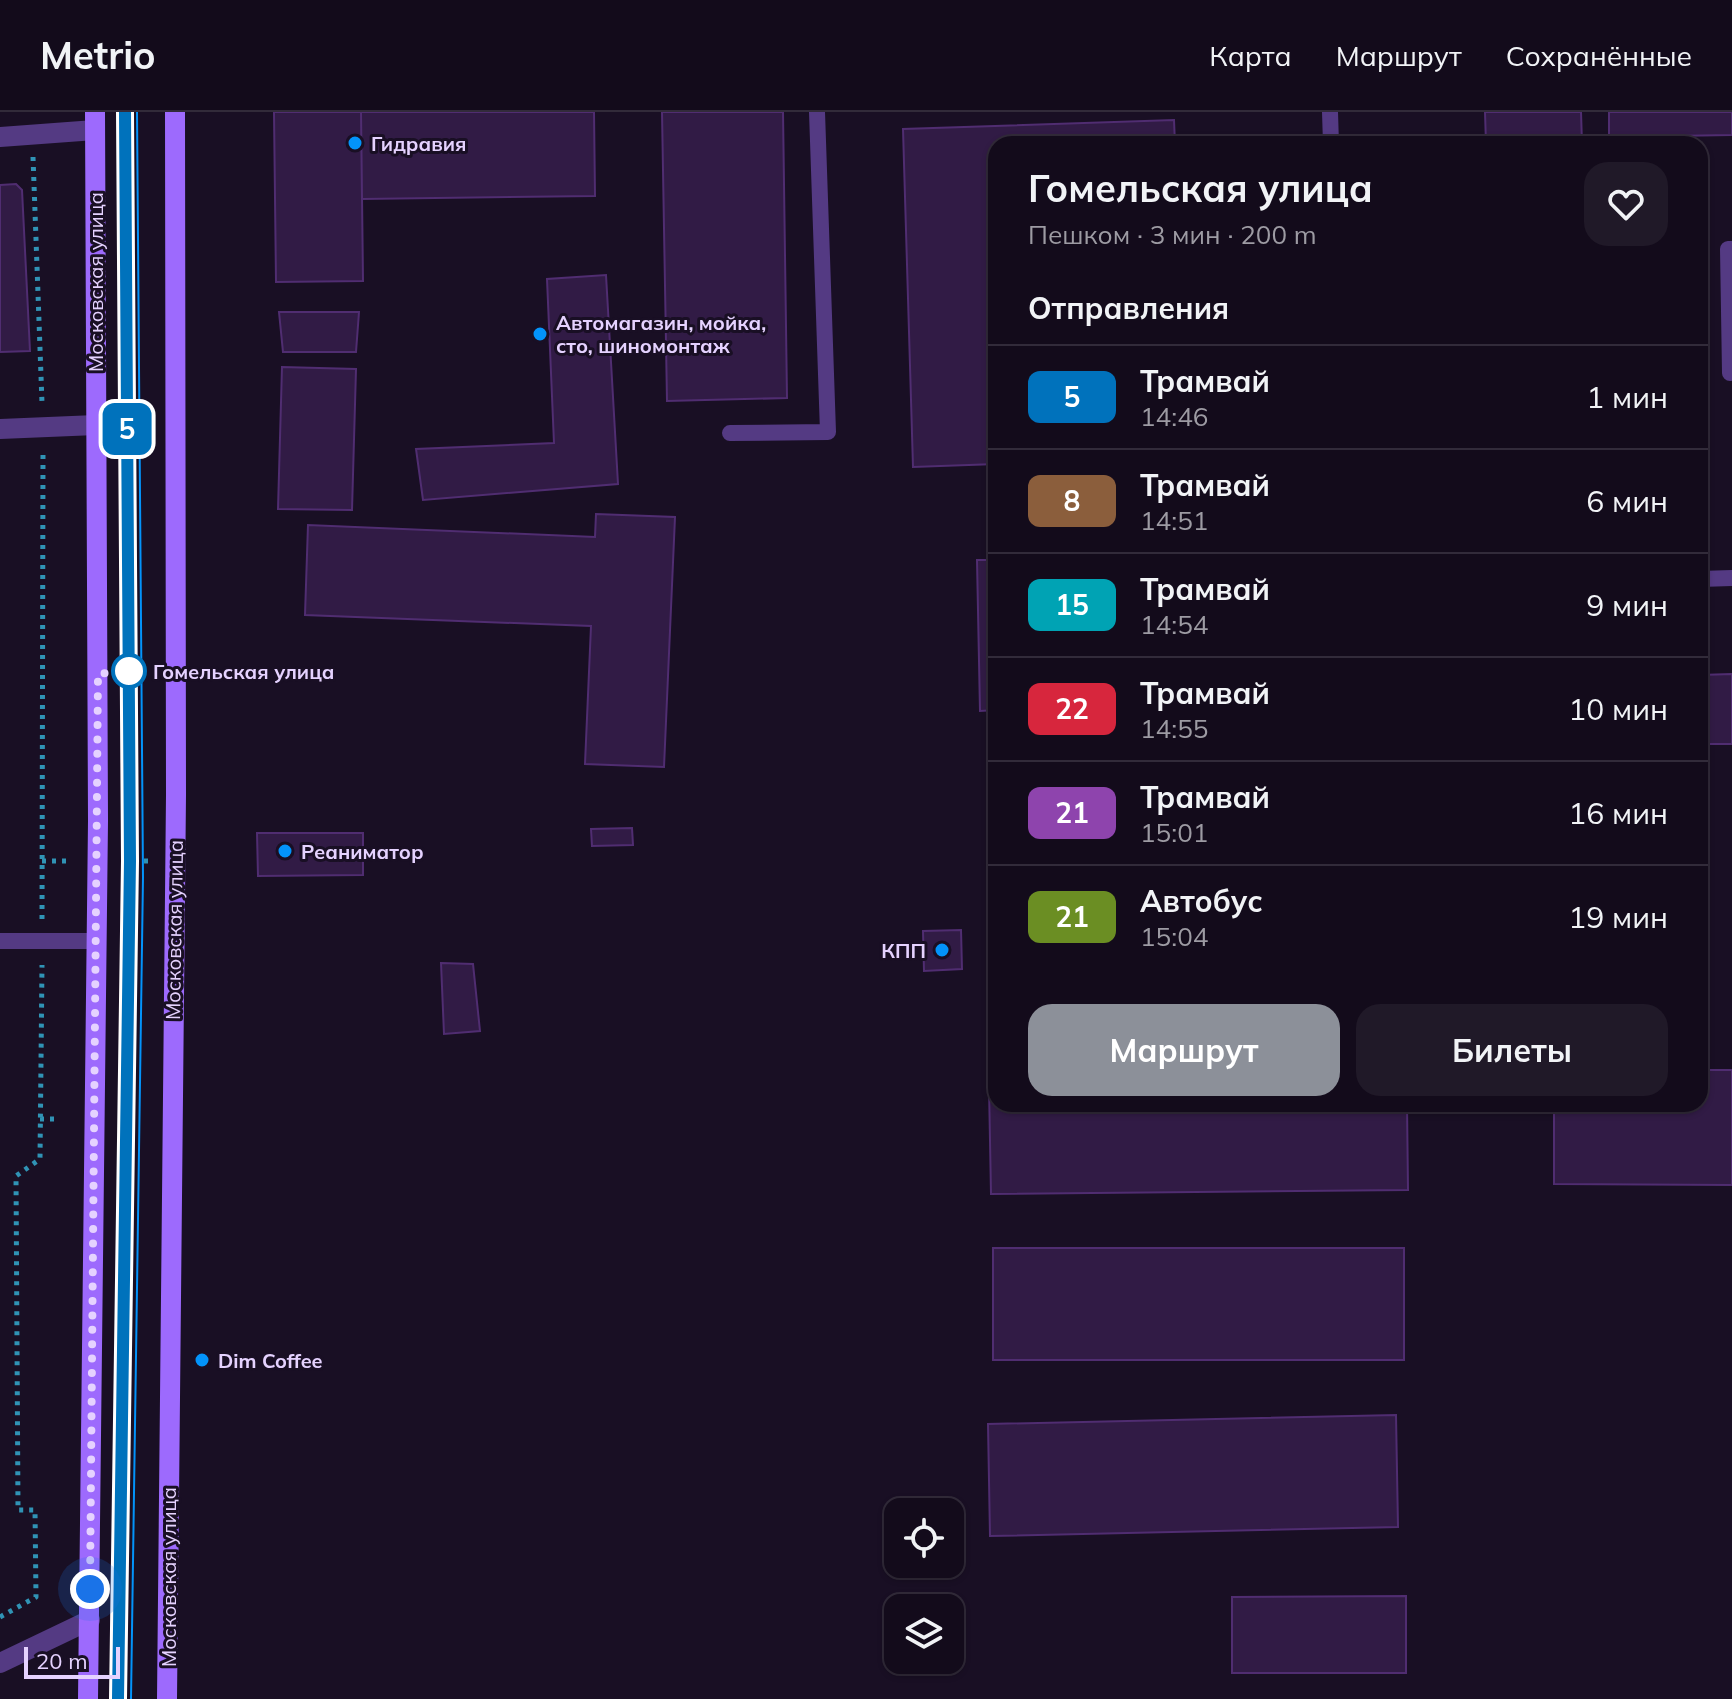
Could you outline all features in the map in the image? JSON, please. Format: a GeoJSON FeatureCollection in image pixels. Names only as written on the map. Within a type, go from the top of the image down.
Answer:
{"type":"FeatureCollection","features":[{"type":"Feature","properties":{"kind":"street","name":"Московская улица"},"geometry":{"type":"LineString","coordinates":[[167,1699],[176,795],[175,112]]}},
{"type":"Feature","properties":{"kind":"street","name":"Московская улица"},"geometry":{"type":"LineString","coordinates":[[88,1699],[98,941],[95,121]]}},
{"type":"Feature","properties":{"kind":"street"},"geometry":{"type":"LineString","coordinates":[[0,137],[95,121]]}},
{"type":"Feature","properties":{"kind":"street"},"geometry":{"type":"LineString","coordinates":[[0,429],[96,425]]}},
{"type":"Feature","properties":{"kind":"street"},"geometry":{"type":"LineString","coordinates":[[0,1663],[90,1620]]}},
{"type":"Feature","properties":{"kind":"lane"},"geometry":{"type":"LineString","coordinates":[[730,433],[828,432],[817,112]]}},
{"type":"Feature","properties":{"kind":"lane"},"geometry":{"type":"LineString","coordinates":[[1330,112],[1331,136]]}},
{"type":"Feature","properties":{"kind":"lane"},"geometry":{"type":"LineString","coordinates":[[1730,373],[1728,249],[1732,249]]}},
{"type":"Feature","properties":{"kind":"lane"},"geometry":{"type":"LineString","coordinates":[[1708,579],[1732,578]]}},
{"type":"Feature","properties":{"kind":"lane"},"geometry":{"type":"LineString","coordinates":[[0,941],[98,941]]}},
{"type":"Feature","properties":{"kind":"path"},"geometry":{"type":"LineString","coordinates":[[0,1617],[36,1597],[35,1510],[18,1510],[16,1176],[40,1159],[43,426],[32,134]]}},
{"type":"Feature","properties":{"kind":"path"},"geometry":{"type":"LineString","coordinates":[[42,861],[68,861]]}},
{"type":"Feature","properties":{"kind":"path"},"geometry":{"type":"LineString","coordinates":[[98,861],[159,861]]}},
{"type":"Feature","properties":{"kind":"path"},"geometry":{"type":"LineString","coordinates":[[40,1119],[58,1119]]}},
{"type":"Feature","properties":{"kind":"building"},"geometry":{"type":"Polygon","coordinates":[[[274,112],[361,112],[363,281],[276,282],[274,112]]]}},
{"type":"Feature","properties":{"kind":"building"},"geometry":{"type":"Polygon","coordinates":[[[361,112],[594,112],[595,196],[362,199],[361,112]]]}},
{"type":"Feature","properties":{"kind":"building"},"geometry":{"type":"Polygon","coordinates":[[[662,112],[783,112],[787,398],[667,401],[662,112]]]}},
{"type":"Feature","properties":{"kind":"building"},"geometry":{"type":"Polygon","coordinates":[[[1485,112],[1581,112],[1582,136],[1486,136],[1485,112]]]}},
{"type":"Feature","properties":{"kind":"building"},"geometry":{"type":"Polygon","coordinates":[[[1609,112],[1732,112],[1732,135],[1609,136],[1609,112]]]}},
{"type":"Feature","properties":{"kind":"building"},"geometry":{"type":"Polygon","coordinates":[[[1174,120],[1175,136],[988,136],[988,464],[913,467],[903,129],[1174,120]]]}},
{"type":"Feature","properties":{"kind":"building"},"geometry":{"type":"Polygon","coordinates":[[[16,184],[22,190],[30,351],[0,352],[0,185],[16,184]]]}},
{"type":"Feature","properties":{"kind":"building"},"geometry":{"type":"Polygon","coordinates":[[[606,275],[618,484],[423,500],[416,449],[554,443],[547,279],[606,275]]]}},
{"type":"Feature","properties":{"kind":"building"},"geometry":{"type":"Polygon","coordinates":[[[279,312],[359,312],[356,352],[283,352],[279,312]]]}},
{"type":"Feature","properties":{"kind":"building"},"geometry":{"type":"Polygon","coordinates":[[[282,367],[356,369],[352,510],[278,509],[282,367]]]}},
{"type":"Feature","properties":{"kind":"building"},"geometry":{"type":"Polygon","coordinates":[[[596,514],[675,517],[664,767],[585,764],[591,626],[305,615],[308,525],[595,537],[596,514]]]}},
{"type":"Feature","properties":{"kind":"building"},"geometry":{"type":"Polygon","coordinates":[[[977,560],[988,560],[988,710],[980,711],[977,560]]]}},
{"type":"Feature","properties":{"kind":"building"},"geometry":{"type":"Polygon","coordinates":[[[1732,674],[1732,744],[1708,744],[1708,675],[1732,674]]]}},
{"type":"Feature","properties":{"kind":"building"},"geometry":{"type":"Polygon","coordinates":[[[632,828],[633,845],[592,846],[591,829],[632,828]]]}},
{"type":"Feature","properties":{"kind":"building"},"geometry":{"type":"Polygon","coordinates":[[[257,833],[363,833],[363,875],[258,876],[257,833]]]}},
{"type":"Feature","properties":{"kind":"building","name":"КПП"},"geometry":{"type":"Polygon","coordinates":[[[961,930],[962,969],[924,971],[923,931],[961,930]]]}},
{"type":"Feature","properties":{"kind":"building"},"geometry":{"type":"Polygon","coordinates":[[[441,963],[473,964],[480,1031],[444,1034],[441,963]]]}},
{"type":"Feature","properties":{"kind":"building"},"geometry":{"type":"Polygon","coordinates":[[[1708,1070],[1732,1070],[1732,1185],[1554,1184],[1554,1112],[1708,1112],[1708,1070]]]}},
{"type":"Feature","properties":{"kind":"building"},"geometry":{"type":"Polygon","coordinates":[[[989,1112],[1407,1112],[1408,1190],[991,1194],[989,1112]]]}},
{"type":"Feature","properties":{"kind":"building"},"geometry":{"type":"Polygon","coordinates":[[[993,1248],[1404,1248],[1404,1360],[993,1360],[993,1248]]]}},
{"type":"Feature","properties":{"kind":"building"},"geometry":{"type":"Polygon","coordinates":[[[1396,1415],[1398,1527],[990,1536],[988,1424],[1396,1415]]]}},
{"type":"Feature","properties":{"kind":"building"},"geometry":{"type":"Polygon","coordinates":[[[1406,1596],[1406,1673],[1232,1673],[1232,1597],[1406,1596]]]}},
{"type":"Feature","properties":{"kind":"tram line"},"geometry":{"type":"LineString","coordinates":[[118,1699],[130,861],[125,112]]}},
{"type":"Feature","properties":{"kind":"tram line","name":"5"},"geometry":{"type":"LineString","coordinates":[[118,1699],[130,861],[125,112]]}},
{"type":"Feature","properties":{"kind":"tram line"},"geometry":{"type":"LineString","coordinates":[[131,1699],[143,877],[137,112]]}},
{"type":"Feature","properties":{"kind":"place","name":"Гидравия"},"geometry":{"type":"Point","coordinates":[355,143]}},
{"type":"Feature","properties":{"kind":"place","name":"Автомагазин, мойка, сто, шиномонтаж"},"geometry":{"type":"Point","coordinates":[540,334]}},
{"type":"Feature","properties":{"kind":"place","name":"Гомельская улица"},"geometry":{"type":"Point","coordinates":[129,671]}},
{"type":"Feature","properties":{"kind":"place","name":"Реаниматор"},"geometry":{"type":"Point","coordinates":[285,851]}},
{"type":"Feature","properties":{"kind":"place","name":"КПП"},"geometry":{"type":"Point","coordinates":[942,950]}},
{"type":"Feature","properties":{"kind":"place","name":"Dim Coffee"},"geometry":{"type":"Point","coordinates":[202,1360]}},
{"type":"Feature","properties":{"kind":"route"},"geometry":{"type":"LineString","coordinates":[[90,1589],[98,674],[129,671]]}}]}
